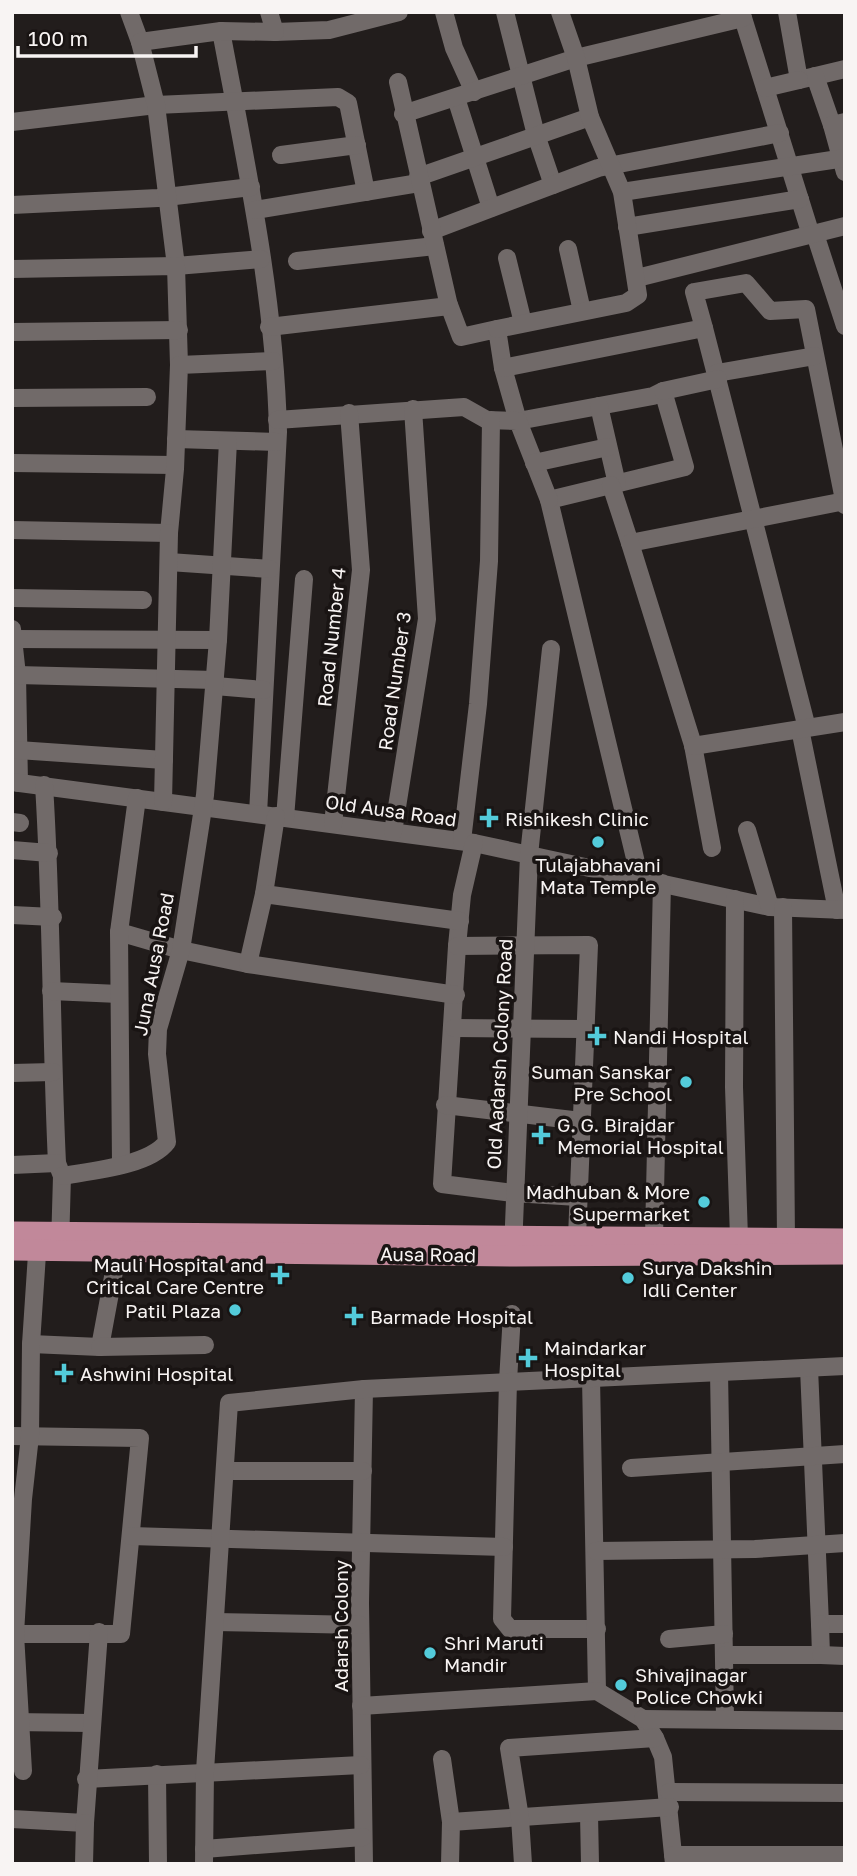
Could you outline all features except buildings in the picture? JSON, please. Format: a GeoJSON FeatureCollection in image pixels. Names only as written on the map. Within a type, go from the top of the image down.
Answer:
{"type":"FeatureCollection","features":[{"type":"Feature","properties":{"kind":"main road"},"geometry":{"type":"LineString","coordinates":[[12,1232],[38,1241],[513,1247],[577,1237],[845,1239]]}},
{"type":"Feature","properties":{"kind":"main road"},"geometry":{"type":"LineString","coordinates":[[12,1250],[38,1241]]}},
{"type":"Feature","properties":{"kind":"main road","name":"Ausa Road"},"geometry":{"type":"LineString","coordinates":[[60,1241],[118,1250],[513,1247],[845,1254]]}},
{"type":"Feature","properties":{"kind":"street"},"geometry":{"type":"LineString","coordinates":[[129,12],[140,42],[156,105],[170,197],[179,330],[175,465],[169,533],[163,802]]}},
{"type":"Feature","properties":{"kind":"street"},"geometry":{"type":"LineString","coordinates":[[269,12],[275,32]]}},
{"type":"Feature","properties":{"kind":"street"},"geometry":{"type":"LineString","coordinates":[[324,12],[329,30]]}},
{"type":"Feature","properties":{"kind":"street"},"geometry":{"type":"LineString","coordinates":[[140,42],[221,31],[329,30],[399,12]]}},
{"type":"Feature","properties":{"kind":"street"},"geometry":{"type":"LineString","coordinates":[[444,12],[454,48],[474,92]]}},
{"type":"Feature","properties":{"kind":"street"},"geometry":{"type":"LineString","coordinates":[[505,12],[536,135],[553,185]]}},
{"type":"Feature","properties":{"kind":"street"},"geometry":{"type":"LineString","coordinates":[[398,82],[403,114],[449,305],[461,337],[635,300],[639,288],[622,192],[590,117],[576,58],[560,12]]}},
{"type":"Feature","properties":{"kind":"street"},"geometry":{"type":"LineString","coordinates":[[622,192],[790,166],[844,163],[838,124],[807,78],[787,12]]}},
{"type":"Feature","properties":{"kind":"street"},"geometry":{"type":"LineString","coordinates":[[403,114],[576,58],[742,15],[800,199],[845,326]]}},
{"type":"Feature","properties":{"kind":"street"},"geometry":{"type":"LineString","coordinates":[[221,31],[255,210],[273,361],[277,420],[264,690],[273,816]]}},
{"type":"Feature","properties":{"kind":"street"},"geometry":{"type":"LineString","coordinates":[[765,88],[845,69]]}},
{"type":"Feature","properties":{"kind":"street"},"geometry":{"type":"LineString","coordinates":[[12,122],[156,105],[322,97],[345,99],[366,191]]}},
{"type":"Feature","properties":{"kind":"street"},"geometry":{"type":"LineString","coordinates":[[456,98],[491,208]]}},
{"type":"Feature","properties":{"kind":"street"},"geometry":{"type":"LineString","coordinates":[[255,210],[419,180],[476,155],[590,117]]}},
{"type":"Feature","properties":{"kind":"street"},"geometry":{"type":"LineString","coordinates":[[297,261],[433,238],[491,208],[611,166],[780,133]]}},
{"type":"Feature","properties":{"kind":"street"},"geometry":{"type":"LineString","coordinates":[[281,155],[357,145]]}},
{"type":"Feature","properties":{"kind":"street"},"geometry":{"type":"LineString","coordinates":[[12,205],[170,197],[251,187]]}},
{"type":"Feature","properties":{"kind":"street"},"geometry":{"type":"LineString","coordinates":[[627,227],[800,199]]}},
{"type":"Feature","properties":{"kind":"street"},"geometry":{"type":"LineString","coordinates":[[637,278],[845,226]]}},
{"type":"Feature","properties":{"kind":"street"},"geometry":{"type":"LineString","coordinates":[[568,249],[582,311]]}},
{"type":"Feature","properties":{"kind":"street"},"geometry":{"type":"LineString","coordinates":[[12,269],[176,266],[261,258]]}},
{"type":"Feature","properties":{"kind":"street"},"geometry":{"type":"LineString","coordinates":[[507,258],[523,323]]}},
{"type":"Feature","properties":{"kind":"street"},"geometry":{"type":"LineString","coordinates":[[630,543],[755,519],[844,503],[806,309],[770,312],[746,284],[694,292],[755,519],[804,729],[841,910]]}},
{"type":"Feature","properties":{"kind":"street"},"geometry":{"type":"LineString","coordinates":[[269,327],[447,309],[449,305]]}},
{"type":"Feature","properties":{"kind":"street"},"geometry":{"type":"LineString","coordinates":[[503,368],[704,328]]}},
{"type":"Feature","properties":{"kind":"street"},"geometry":{"type":"LineString","coordinates":[[497,329],[503,368],[518,421],[549,500],[640,879]]}},
{"type":"Feature","properties":{"kind":"street"},"geometry":{"type":"LineString","coordinates":[[12,332],[179,330]]}},
{"type":"Feature","properties":{"kind":"street"},"geometry":{"type":"LineString","coordinates":[[277,420],[464,407],[491,420],[518,421],[600,406],[717,376],[815,356]]}},
{"type":"Feature","properties":{"kind":"street"},"geometry":{"type":"LineString","coordinates":[[179,365],[273,361]]}},
{"type":"Feature","properties":{"kind":"street"},"geometry":{"type":"LineString","coordinates":[[549,500],[685,467],[663,391]]}},
{"type":"Feature","properties":{"kind":"street"},"geometry":{"type":"LineString","coordinates":[[12,398],[147,397]]}},
{"type":"Feature","properties":{"kind":"street"},"geometry":{"type":"LineString","coordinates":[[600,406],[614,484],[630,543],[693,746],[712,848]]}},
{"type":"Feature","properties":{"kind":"street","name":"Road Number 3"},"geometry":{"type":"LineString","coordinates":[[393,832],[427,619],[413,409]]}},
{"type":"Feature","properties":{"kind":"street","name":"Road Number 4"},"geometry":{"type":"LineString","coordinates":[[333,824],[361,570],[349,413]]}},
{"type":"Feature","properties":{"kind":"street"},"geometry":{"type":"LineString","coordinates":[[491,420],[489,561],[468,842],[457,946],[454,1028],[442,1184],[513,1193],[579,1197]]}},
{"type":"Feature","properties":{"kind":"street"},"geometry":{"type":"LineString","coordinates":[[176,439],[277,442]]}},
{"type":"Feature","properties":{"kind":"street","name":"Juna Ausa Road"},"geometry":{"type":"LineString","coordinates":[[12,1165],[60,1169],[121,1165],[153,1153],[167,1142],[157,1054],[158,1029],[181,950],[203,808],[218,640],[228,440]]}},
{"type":"Feature","properties":{"kind":"street"},"geometry":{"type":"LineString","coordinates":[[534,463],[608,447]]}},
{"type":"Feature","properties":{"kind":"street"},"geometry":{"type":"LineString","coordinates":[[12,463],[175,465]]}},
{"type":"Feature","properties":{"kind":"street"},"geometry":{"type":"LineString","coordinates":[[12,530],[169,533]]}},
{"type":"Feature","properties":{"kind":"street"},"geometry":{"type":"LineString","coordinates":[[169,562],[270,569]]}},
{"type":"Feature","properties":{"kind":"street"},"geometry":{"type":"LineString","coordinates":[[248,964],[264,894],[304,579]]}},
{"type":"Feature","properties":{"kind":"street"},"geometry":{"type":"LineString","coordinates":[[12,598],[143,600]]}},
{"type":"Feature","properties":{"kind":"street"},"geometry":{"type":"LineString","coordinates":[[16,782],[18,750],[13,633],[218,640]]}},
{"type":"Feature","properties":{"kind":"street","name":"Old Aadarsh Colony Road"},"geometry":{"type":"LineString","coordinates":[[513,1247],[513,1193],[530,855],[551,649]]}},
{"type":"Feature","properties":{"kind":"street"},"geometry":{"type":"LineString","coordinates":[[15,665],[264,690]]}},
{"type":"Feature","properties":{"kind":"street"},"geometry":{"type":"LineString","coordinates":[[693,746],[845,722]]}},
{"type":"Feature","properties":{"kind":"street"},"geometry":{"type":"LineString","coordinates":[[18,750],[164,760]]}},
{"type":"Feature","properties":{"kind":"street","name":"Old Ausa Road"},"geometry":{"type":"LineString","coordinates":[[16,782],[468,842],[776,907],[841,910]]}},
{"type":"Feature","properties":{"kind":"street"},"geometry":{"type":"LineString","coordinates":[[44,785],[52,917],[51,991],[60,1169],[60,1241]]}},
{"type":"Feature","properties":{"kind":"street"},"geometry":{"type":"LineString","coordinates":[[121,1165],[119,932],[137,798]]}},
{"type":"Feature","properties":{"kind":"street"},"geometry":{"type":"LineString","coordinates":[[747,830],[776,907],[786,1238]]}},
{"type":"Feature","properties":{"kind":"street"},"geometry":{"type":"LineString","coordinates":[[12,850],[48,853]]}},
{"type":"Feature","properties":{"kind":"street"},"geometry":{"type":"LineString","coordinates":[[654,1237],[662,883]]}},
{"type":"Feature","properties":{"kind":"street"},"geometry":{"type":"LineString","coordinates":[[264,894],[460,921]]}},
{"type":"Feature","properties":{"kind":"street"},"geometry":{"type":"LineString","coordinates":[[735,899],[734,1087],[739,1238]]}},
{"type":"Feature","properties":{"kind":"street"},"geometry":{"type":"LineString","coordinates":[[12,915],[52,917]]}},
{"type":"Feature","properties":{"kind":"street"},"geometry":{"type":"LineString","coordinates":[[119,932],[181,950],[248,964],[456,995]]}},
{"type":"Feature","properties":{"kind":"street"},"geometry":{"type":"LineString","coordinates":[[457,946],[589,946],[577,1237]]}},
{"type":"Feature","properties":{"kind":"street"},"geometry":{"type":"LineString","coordinates":[[51,991],[119,995]]}},
{"type":"Feature","properties":{"kind":"street"},"geometry":{"type":"LineString","coordinates":[[454,1028],[585,1029]]}},
{"type":"Feature","properties":{"kind":"street"},"geometry":{"type":"LineString","coordinates":[[12,1073],[53,1072]]}},
{"type":"Feature","properties":{"kind":"street"},"geometry":{"type":"LineString","coordinates":[[446,1105],[582,1121]]}},
{"type":"Feature","properties":{"kind":"street"},"geometry":{"type":"LineString","coordinates":[[23,1771],[16,1722],[14,1634],[23,1499],[21,1436],[38,1241]]}},
{"type":"Feature","properties":{"kind":"street"},"geometry":{"type":"LineString","coordinates":[[100,1347],[118,1250]]}},
{"type":"Feature","properties":{"kind":"street"},"geometry":{"type":"LineString","coordinates":[[512,1314],[502,1619],[510,1629],[597,1629]]}},
{"type":"Feature","properties":{"kind":"street"},"geometry":{"type":"LineString","coordinates":[[31,1344],[100,1347],[205,1345]]}},
{"type":"Feature","properties":{"kind":"street"},"geometry":{"type":"LineString","coordinates":[[363,1837],[204,1856],[205,1771],[229,1403],[364,1388],[845,1366]]}},
{"type":"Feature","properties":{"kind":"street"},"geometry":{"type":"LineString","coordinates":[[809,1368],[821,1656]]}},
{"type":"Feature","properties":{"kind":"street"},"geometry":{"type":"LineString","coordinates":[[719,1372],[725,1718]]}},
{"type":"Feature","properties":{"kind":"street"},"geometry":{"type":"LineString","coordinates":[[591,1378],[597,1691]]}},
{"type":"Feature","properties":{"kind":"street","name":"Adarsh Colony"},"geometry":{"type":"LineString","coordinates":[[364,1388],[360,1625],[364,1864]]}},
{"type":"Feature","properties":{"kind":"street"},"geometry":{"type":"LineString","coordinates":[[14,1634],[121,1633],[140,1438],[21,1436]]}},
{"type":"Feature","properties":{"kind":"street"},"geometry":{"type":"LineString","coordinates":[[631,1468],[845,1454]]}},
{"type":"Feature","properties":{"kind":"street"},"geometry":{"type":"LineString","coordinates":[[225,1471],[363,1471]]}},
{"type":"Feature","properties":{"kind":"street"},"geometry":{"type":"LineString","coordinates":[[131,1536],[361,1545],[504,1547]]}},
{"type":"Feature","properties":{"kind":"street"},"geometry":{"type":"LineString","coordinates":[[596,1551],[845,1543]]}},
{"type":"Feature","properties":{"kind":"street"},"geometry":{"type":"LineString","coordinates":[[215,1622],[360,1625]]}},
{"type":"Feature","properties":{"kind":"street"},"geometry":{"type":"LineString","coordinates":[[820,1624],[845,1624]]}},
{"type":"Feature","properties":{"kind":"street"},"geometry":{"type":"LineString","coordinates":[[84,1864],[86,1779],[99,1632]]}},
{"type":"Feature","properties":{"kind":"street"},"geometry":{"type":"LineString","coordinates":[[669,1639],[724,1634]]}},
{"type":"Feature","properties":{"kind":"street"},"geometry":{"type":"LineString","coordinates":[[724,1656],[845,1656]]}},
{"type":"Feature","properties":{"kind":"street"},"geometry":{"type":"LineString","coordinates":[[361,1706],[597,1691],[643,1719],[655,1738],[663,1757],[674,1859],[845,1855]]}},
{"type":"Feature","properties":{"kind":"street"},"geometry":{"type":"LineString","coordinates":[[643,1719],[845,1721]]}},
{"type":"Feature","properties":{"kind":"street"},"geometry":{"type":"LineString","coordinates":[[16,1722],[91,1723]]}},
{"type":"Feature","properties":{"kind":"street"},"geometry":{"type":"LineString","coordinates":[[523,1864],[520,1818],[509,1748],[655,1738]]}},
{"type":"Feature","properties":{"kind":"street"},"geometry":{"type":"LineString","coordinates":[[442,1759],[451,1822],[450,1864]]}},
{"type":"Feature","properties":{"kind":"street"},"geometry":{"type":"LineString","coordinates":[[86,1779],[361,1765]]}},
{"type":"Feature","properties":{"kind":"street"},"geometry":{"type":"LineString","coordinates":[[157,1774],[159,1864]]}},
{"type":"Feature","properties":{"kind":"street"},"geometry":{"type":"LineString","coordinates":[[451,1822],[589,1814],[669,1800],[845,1793]]}},
{"type":"Feature","properties":{"kind":"street"},"geometry":{"type":"LineString","coordinates":[[589,1814],[590,1864]]}},
{"type":"Feature","properties":{"kind":"street"},"geometry":{"type":"LineString","coordinates":[[12,1819],[85,1822]]}},
{"type":"Feature","properties":{"kind":"place","name":"Rishikesh Clinic"},"geometry":{"type":"Point","coordinates":[489,818]}},
{"type":"Feature","properties":{"kind":"place","name":"Tulajabhavani Mata Temple"},"geometry":{"type":"Point","coordinates":[598,842]}},
{"type":"Feature","properties":{"kind":"place","name":"Nandi Hospital"},"geometry":{"type":"Point","coordinates":[597,1036]}},
{"type":"Feature","properties":{"kind":"place","name":"Suman Sanskar Pre School"},"geometry":{"type":"Point","coordinates":[686,1082]}},
{"type":"Feature","properties":{"kind":"place","name":"G. G. Birajdar Memorial Hospital"},"geometry":{"type":"Point","coordinates":[541,1135]}},
{"type":"Feature","properties":{"kind":"place","name":"Madhuban & More Supermarket"},"geometry":{"type":"Point","coordinates":[704,1202]}},
{"type":"Feature","properties":{"kind":"place","name":"Mauli Hospital and Critical Care Centre"},"geometry":{"type":"Point","coordinates":[280,1275]}},
{"type":"Feature","properties":{"kind":"place","name":"Surya Dakshin Idli Center"},"geometry":{"type":"Point","coordinates":[628,1278]}},
{"type":"Feature","properties":{"kind":"place","name":"Patil Plaza"},"geometry":{"type":"Point","coordinates":[235,1310]}},
{"type":"Feature","properties":{"kind":"place","name":"Barmade Hospital"},"geometry":{"type":"Point","coordinates":[354,1316]}},
{"type":"Feature","properties":{"kind":"place","name":"Maindarkar Hospital"},"geometry":{"type":"Point","coordinates":[528,1358]}},
{"type":"Feature","properties":{"kind":"place","name":"Ashwini Hospital"},"geometry":{"type":"Point","coordinates":[64,1373]}},
{"type":"Feature","properties":{"kind":"place","name":"Shri Maruti Mandir"},"geometry":{"type":"Point","coordinates":[430,1653]}},
{"type":"Feature","properties":{"kind":"place","name":"Shivajinagar Police Chowki"},"geometry":{"type":"Point","coordinates":[621,1685]}}]}
